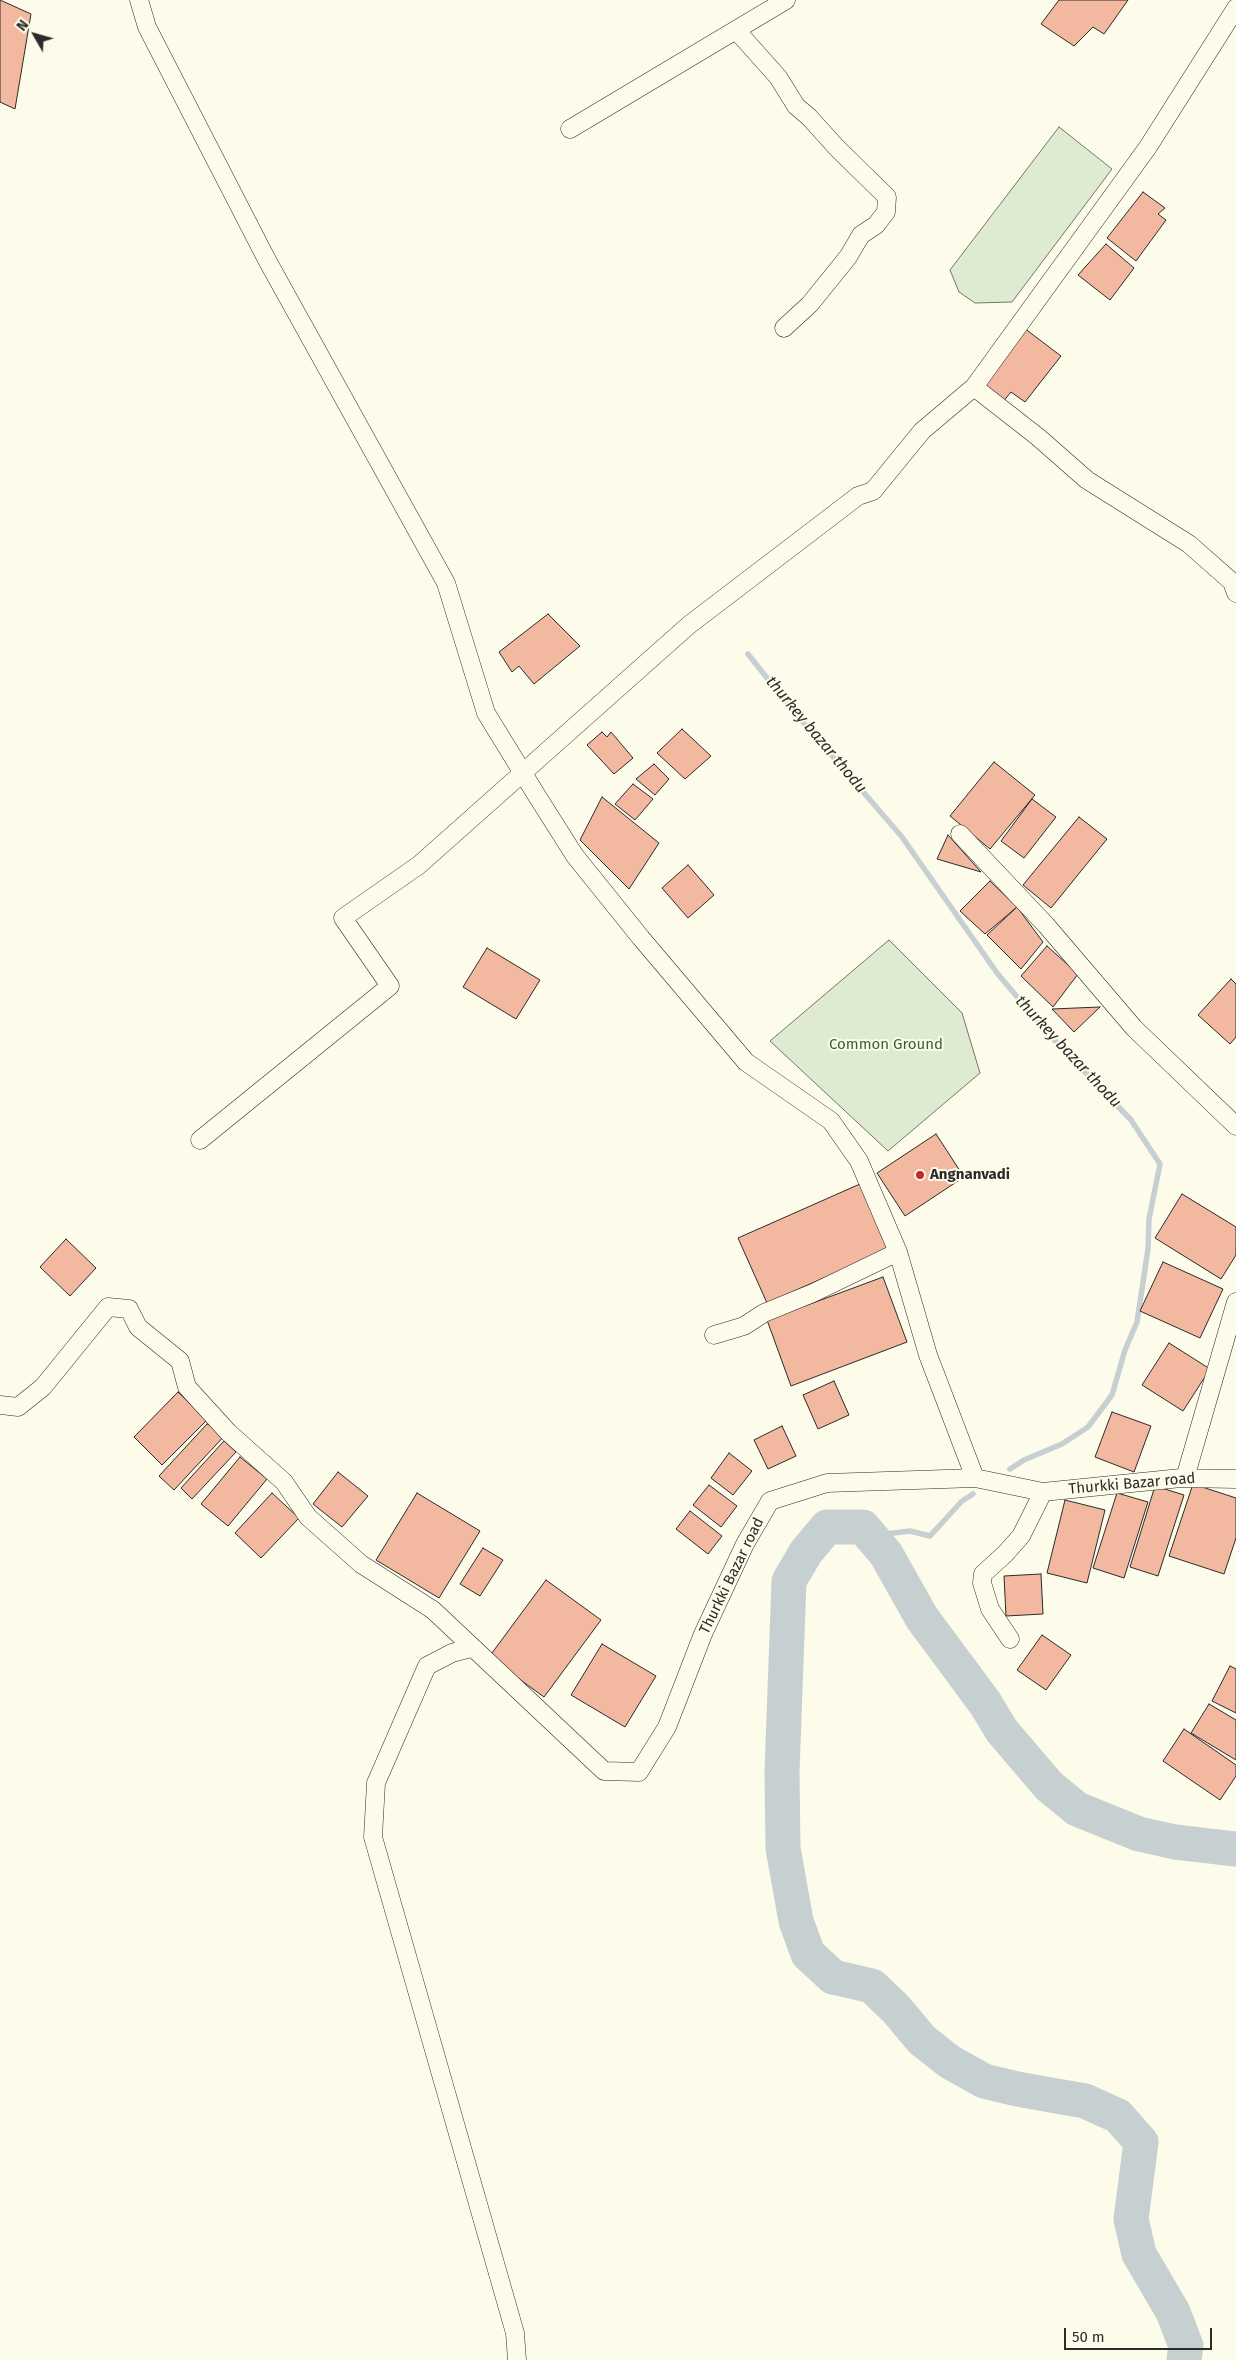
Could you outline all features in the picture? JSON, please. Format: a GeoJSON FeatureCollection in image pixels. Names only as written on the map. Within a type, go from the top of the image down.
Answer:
{"type":"FeatureCollection","features":[{"type":"Feature","properties":{"kind":"street"},"geometry":{"type":"LineString","coordinates":[[139,0],[146,27],[267,260],[446,583],[486,713],[522,772],[575,856],[641,938],[746,1062],[831,1121],[859,1161],[898,1252],[928,1355],[975,1478]]}},
{"type":"Feature","properties":{"kind":"street"},"geometry":{"type":"LineString","coordinates":[[570,129],[786,0]]}},
{"type":"Feature","properties":{"kind":"street"},"geometry":{"type":"LineString","coordinates":[[200,1140],[390,986],[343,918],[419,865],[689,625],[858,496],[873,491],[922,431],[974,387],[1148,147],[1236,8]]}},
{"type":"Feature","properties":{"kind":"street"},"geometry":{"type":"LineString","coordinates":[[736,30],[778,77],[796,106],[810,117],[836,148],[887,197],[886,212],[876,225],[861,235],[848,257],[810,304],[784,328]]}},
{"type":"Feature","properties":{"kind":"street"},"geometry":{"type":"LineString","coordinates":[[974,387],[1038,437],[1086,480],[1189,544],[1232,582],[1236,592]]}},
{"type":"Feature","properties":{"kind":"street"},"geometry":{"type":"LineString","coordinates":[[960,834],[1046,925],[1134,1028],[1236,1126]]}},
{"type":"Feature","properties":{"kind":"street"},"geometry":{"type":"LineString","coordinates":[[714,1335],[744,1326],[764,1314],[813,1293],[898,1252]]}},
{"type":"Feature","properties":{"kind":"street"},"geometry":{"type":"LineString","coordinates":[[1185,1478],[1236,1302]]}},
{"type":"Feature","properties":{"kind":"street"},"geometry":{"type":"LineString","coordinates":[[0,1405],[18,1407],[43,1387],[108,1307],[129,1310],[138,1327],[180,1361],[187,1387],[228,1432],[284,1482],[308,1517],[361,1564],[433,1610],[471,1648]]}},
{"type":"Feature","properties":{"kind":"street","name":"Thurkki Bazar road"},"geometry":{"type":"LineString","coordinates":[[471,1648],[604,1771],[639,1772],[667,1727],[703,1634],[745,1544],[770,1501],[827,1484],[975,1478],[1043,1492],[1185,1478],[1236,1480]]}},
{"type":"Feature","properties":{"kind":"street"},"geometry":{"type":"LineString","coordinates":[[1010,1639],[990,1608],[982,1583],[983,1574],[1021,1536],[1043,1492]]}},
{"type":"Feature","properties":{"kind":"street"},"geometry":{"type":"LineString","coordinates":[[471,1648],[452,1653],[427,1666],[376,1783],[373,1837],[515,2333],[517,2360]]}},
{"type":"Feature","properties":{"kind":"green space"},"geometry":{"type":"Polygon","coordinates":[[[1059,127],[1112,169],[1012,302],[975,303],[959,292],[950,270],[1059,127]]]}},
{"type":"Feature","properties":{"kind":"green space","name":"Common Ground"},"geometry":{"type":"Polygon","coordinates":[[[889,940],[962,1013],[980,1073],[888,1151],[770,1041],[889,940]]]}},
{"type":"Feature","properties":{"kind":"building"},"geometry":{"type":"Polygon","coordinates":[[[0,0],[31,14],[15,109],[0,102],[0,0]]]}},
{"type":"Feature","properties":{"kind":"building"},"geometry":{"type":"Polygon","coordinates":[[[1059,0],[1128,0],[1104,34],[1093,27],[1074,46],[1041,24],[1059,0]]]}},
{"type":"Feature","properties":{"kind":"building"},"geometry":{"type":"Polygon","coordinates":[[[1143,192],[1165,208],[1158,214],[1166,220],[1136,261],[1107,238],[1143,192]]]}},
{"type":"Feature","properties":{"kind":"building"},"geometry":{"type":"Polygon","coordinates":[[[1106,244],[1134,268],[1110,300],[1078,275],[1106,244]]]}},
{"type":"Feature","properties":{"kind":"building"},"geometry":{"type":"Polygon","coordinates":[[[1024,328],[1061,356],[1025,402],[1011,392],[1002,403],[974,387],[1024,328]]]}},
{"type":"Feature","properties":{"kind":"building"},"geometry":{"type":"Polygon","coordinates":[[[548,614],[580,646],[534,684],[519,666],[512,672],[499,652],[548,614]]]}},
{"type":"Feature","properties":{"kind":"building"},"geometry":{"type":"Polygon","coordinates":[[[682,729],[711,756],[685,779],[657,753],[682,729]]]}},
{"type":"Feature","properties":{"kind":"building"},"geometry":{"type":"Polygon","coordinates":[[[602,732],[607,737],[611,732],[633,758],[614,774],[587,745],[602,732]]]}},
{"type":"Feature","properties":{"kind":"building"},"geometry":{"type":"Polygon","coordinates":[[[994,762],[1035,795],[990,849],[950,816],[994,762]]]}},
{"type":"Feature","properties":{"kind":"building"},"geometry":{"type":"Polygon","coordinates":[[[654,764],[669,779],[655,795],[636,779],[654,764]]]}},
{"type":"Feature","properties":{"kind":"building"},"geometry":{"type":"Polygon","coordinates":[[[633,784],[653,799],[635,820],[615,804],[633,784]]]}},
{"type":"Feature","properties":{"kind":"building"},"geometry":{"type":"Polygon","coordinates":[[[602,797],[659,843],[629,889],[580,840],[602,797]]]}},
{"type":"Feature","properties":{"kind":"building"},"geometry":{"type":"Polygon","coordinates":[[[1032,799],[1056,817],[1024,858],[1001,841],[1032,799]]]}},
{"type":"Feature","properties":{"kind":"building"},"geometry":{"type":"Polygon","coordinates":[[[1079,817],[1107,839],[1051,908],[1023,885],[1079,817]]]}},
{"type":"Feature","properties":{"kind":"building"},"geometry":{"type":"Polygon","coordinates":[[[948,835],[981,872],[937,859],[948,835]]]}},
{"type":"Feature","properties":{"kind":"building"},"geometry":{"type":"Polygon","coordinates":[[[688,865],[714,895],[688,918],[662,888],[688,865]]]}},
{"type":"Feature","properties":{"kind":"building"},"geometry":{"type":"Polygon","coordinates":[[[990,881],[1017,907],[985,934],[960,911],[990,881]]]}},
{"type":"Feature","properties":{"kind":"building"},"geometry":{"type":"Polygon","coordinates":[[[1017,907],[1043,942],[1021,969],[987,935],[1017,907]]]}},
{"type":"Feature","properties":{"kind":"building"},"geometry":{"type":"Polygon","coordinates":[[[1047,946],[1078,974],[1053,1007],[1021,976],[1047,946]]]}},
{"type":"Feature","properties":{"kind":"building"},"geometry":{"type":"Polygon","coordinates":[[[487,948],[540,980],[516,1019],[463,987],[487,948]]]}},
{"type":"Feature","properties":{"kind":"building"},"geometry":{"type":"Polygon","coordinates":[[[1231,979],[1236,984],[1236,1037],[1230,1044],[1198,1015],[1231,979]]]}},
{"type":"Feature","properties":{"kind":"building"},"geometry":{"type":"Polygon","coordinates":[[[1100,1007],[1074,1032],[1052,1009],[1100,1007]]]}},
{"type":"Feature","properties":{"kind":"building","name":"Angnanvadi"},"geometry":{"type":"Polygon","coordinates":[[[936,1134],[964,1177],[905,1216],[877,1173],[936,1134]]]}},
{"type":"Feature","properties":{"kind":"building"},"geometry":{"type":"Polygon","coordinates":[[[860,1184],[889,1249],[767,1303],[738,1238],[860,1184]]]}},
{"type":"Feature","properties":{"kind":"building"},"geometry":{"type":"Polygon","coordinates":[[[1182,1194],[1236,1227],[1236,1255],[1221,1279],[1155,1238],[1182,1194]]]}},
{"type":"Feature","properties":{"kind":"building"},"geometry":{"type":"Polygon","coordinates":[[[66,1239],[96,1268],[70,1296],[40,1267],[66,1239]]]}},
{"type":"Feature","properties":{"kind":"building"},"geometry":{"type":"Polygon","coordinates":[[[1163,1262],[1223,1289],[1200,1338],[1140,1311],[1163,1262]]]}},
{"type":"Feature","properties":{"kind":"building"},"geometry":{"type":"Polygon","coordinates":[[[883,1277],[907,1342],[791,1386],[767,1320],[883,1277]]]}},
{"type":"Feature","properties":{"kind":"building"},"geometry":{"type":"Polygon","coordinates":[[[1169,1343],[1210,1369],[1183,1411],[1142,1385],[1169,1343]]]}},
{"type":"Feature","properties":{"kind":"building"},"geometry":{"type":"Polygon","coordinates":[[[834,1381],[849,1415],[818,1429],[803,1395],[834,1381]]]}},
{"type":"Feature","properties":{"kind":"building"},"geometry":{"type":"Polygon","coordinates":[[[178,1392],[207,1420],[162,1465],[134,1437],[178,1392]]]}},
{"type":"Feature","properties":{"kind":"building"},"geometry":{"type":"Polygon","coordinates":[[[1112,1412],[1151,1426],[1134,1472],[1095,1457],[1112,1412]]]}},
{"type":"Feature","properties":{"kind":"building"},"geometry":{"type":"Polygon","coordinates":[[[207,1424],[228,1432],[174,1490],[159,1476],[207,1424]]]}},
{"type":"Feature","properties":{"kind":"building"},"geometry":{"type":"Polygon","coordinates":[[[782,1426],[796,1456],[768,1469],[754,1440],[782,1426]]]}},
{"type":"Feature","properties":{"kind":"building"},"geometry":{"type":"Polygon","coordinates":[[[224,1441],[236,1452],[192,1499],[181,1488],[224,1441]]]}},
{"type":"Feature","properties":{"kind":"building"},"geometry":{"type":"Polygon","coordinates":[[[729,1453],[752,1471],[733,1495],[711,1478],[729,1453]]]}},
{"type":"Feature","properties":{"kind":"building"},"geometry":{"type":"Polygon","coordinates":[[[240,1457],[267,1479],[228,1526],[201,1504],[240,1457]]]}},
{"type":"Feature","properties":{"kind":"building"},"geometry":{"type":"Polygon","coordinates":[[[338,1472],[368,1496],[342,1527],[313,1504],[338,1472]]]}},
{"type":"Feature","properties":{"kind":"building"},"geometry":{"type":"Polygon","coordinates":[[[1193,1484],[1236,1498],[1236,1538],[1224,1574],[1169,1556],[1193,1484]]]}},
{"type":"Feature","properties":{"kind":"building"},"geometry":{"type":"Polygon","coordinates":[[[709,1485],[737,1506],[721,1527],[693,1505],[709,1485]]]}},
{"type":"Feature","properties":{"kind":"building"},"geometry":{"type":"Polygon","coordinates":[[[1155,1486],[1184,1495],[1158,1576],[1130,1567],[1155,1486]]]}},
{"type":"Feature","properties":{"kind":"building"},"geometry":{"type":"Polygon","coordinates":[[[272,1493],[299,1518],[261,1558],[235,1533],[272,1493]]]}},
{"type":"Feature","properties":{"kind":"building"},"geometry":{"type":"Polygon","coordinates":[[[417,1493],[480,1531],[439,1598],[376,1560],[417,1493]]]}},
{"type":"Feature","properties":{"kind":"building"},"geometry":{"type":"Polygon","coordinates":[[[1117,1493],[1148,1502],[1124,1578],[1093,1568],[1117,1493]]]}},
{"type":"Feature","properties":{"kind":"building"},"geometry":{"type":"Polygon","coordinates":[[[1065,1500],[1105,1510],[1087,1583],[1047,1573],[1065,1500]]]}},
{"type":"Feature","properties":{"kind":"building"},"geometry":{"type":"Polygon","coordinates":[[[690,1511],[722,1536],[708,1554],[676,1529],[690,1511]]]}},
{"type":"Feature","properties":{"kind":"building"},"geometry":{"type":"Polygon","coordinates":[[[483,1548],[503,1560],[480,1596],[460,1584],[483,1548]]]}},
{"type":"Feature","properties":{"kind":"building"},"geometry":{"type":"Polygon","coordinates":[[[1041,1574],[1043,1614],[1006,1616],[1004,1576],[1041,1574]]]}},
{"type":"Feature","properties":{"kind":"building"},"geometry":{"type":"Polygon","coordinates":[[[546,1580],[601,1620],[544,1697],[489,1657],[546,1580]]]}},
{"type":"Feature","properties":{"kind":"building"},"geometry":{"type":"Polygon","coordinates":[[[1042,1635],[1071,1655],[1046,1690],[1017,1670],[1042,1635]]]}},
{"type":"Feature","properties":{"kind":"building"},"geometry":{"type":"Polygon","coordinates":[[[602,1644],[656,1676],[625,1727],[571,1695],[602,1644]]]}},
{"type":"Feature","properties":{"kind":"building"},"geometry":{"type":"Polygon","coordinates":[[[1230,1666],[1236,1669],[1236,1713],[1212,1701],[1230,1666]]]}},
{"type":"Feature","properties":{"kind":"building"},"geometry":{"type":"Polygon","coordinates":[[[1209,1704],[1236,1720],[1236,1760],[1191,1733],[1209,1704]]]}},
{"type":"Feature","properties":{"kind":"building"},"geometry":{"type":"Polygon","coordinates":[[[1184,1729],[1236,1765],[1236,1776],[1220,1800],[1163,1761],[1184,1729]]]}},
{"type":"Feature","properties":{"kind":"waterway","name":"thurkey bazar thodu"},"geometry":{"type":"LineString","coordinates":[[748,654],[790,707],[902,837],[997,973],[1046,1031],[1131,1120],[1160,1164],[1149,1219],[1148,1249],[1137,1322],[1125,1350],[1112,1395],[1088,1427],[1062,1444],[1024,1460],[1010,1469]]}},
{"type":"Feature","properties":{"kind":"waterway","name":"thurkey bazar thodu"},"geometry":{"type":"LineString","coordinates":[[870,1536],[910,1531],[930,1536],[962,1501],[973,1494]]}},
{"type":"Feature","properties":{"kind":"waterway"},"geometry":{"type":"LineString","coordinates":[[1184,2360],[1186,2346],[1173,2312],[1139,2254],[1131,2219],[1141,2142],[1118,2116],[1085,2101],[984,2081],[950,2062],[922,2040],[896,2009],[872,1986],[833,1977],[808,1954],[796,1921],[783,1848],[782,1772],[789,1581],[806,1552],[827,1527],[863,1527],[886,1554],[922,1618],[985,1703],[1002,1731],[1049,1786],[1077,1809],[1139,1834],[1175,1842],[1236,1849]]}},
{"type":"Feature","properties":{"kind":"place","name":"Angnanvadi"},"geometry":{"type":"Point","coordinates":[920,1175]}}]}
